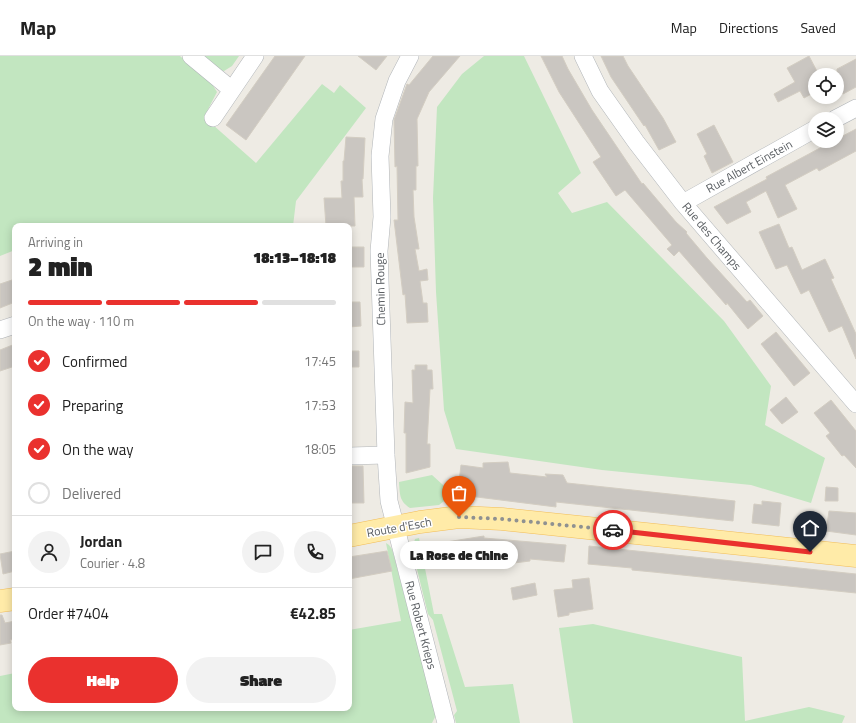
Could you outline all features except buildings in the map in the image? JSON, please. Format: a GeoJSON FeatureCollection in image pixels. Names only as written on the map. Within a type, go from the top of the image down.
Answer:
{"type":"FeatureCollection","features":[{"type":"Feature","properties":{"kind":"main road","name":"Route d'Esch"},"geometry":{"type":"LineString","coordinates":[[352,535],[395,526],[459,517],[502,519],[856,556]]}},
{"type":"Feature","properties":{"kind":"main road"},"geometry":{"type":"LineString","coordinates":[[0,601],[12,599]]}},
{"type":"Feature","properties":{"kind":"street"},"geometry":{"type":"LineString","coordinates":[[191,56],[232,90]]}},
{"type":"Feature","properties":{"kind":"street"},"geometry":{"type":"LineString","coordinates":[[213,118],[254,56]]}},
{"type":"Feature","properties":{"kind":"street","name":"Rue des Champs"},"geometry":{"type":"LineString","coordinates":[[583,56],[600,91],[636,142],[683,203],[856,404]]}},
{"type":"Feature","properties":{"kind":"street","name":"Chemin Rouge"},"geometry":{"type":"LineString","coordinates":[[395,526],[389,501],[386,455],[379,251],[382,217],[380,156],[384,119],[397,81],[408,57]]}},
{"type":"Feature","properties":{"kind":"street"},"geometry":{"type":"LineString","coordinates":[[844,114],[856,108]]}},
{"type":"Feature","properties":{"kind":"street","name":"Rue Albert Einstein"},"geometry":{"type":"LineString","coordinates":[[683,203],[808,133]]}},
{"type":"Feature","properties":{"kind":"street"},"geometry":{"type":"LineString","coordinates":[[0,330],[12,326]]}},
{"type":"Feature","properties":{"kind":"street"},"geometry":{"type":"LineString","coordinates":[[352,456],[386,455]]}},
{"type":"Feature","properties":{"kind":"street","name":"Rue Robert Krieps"},"geometry":{"type":"LineString","coordinates":[[395,526],[446,723]]}},
{"type":"Feature","properties":{"kind":"green space"},"geometry":{"type":"Polygon","coordinates":[[[0,56],[180,56],[212,84],[217,92],[204,117],[256,163],[322,84],[334,93],[340,85],[366,108],[296,201],[293,223],[12,223],[12,251],[0,256],[0,56]]]}},
{"type":"Feature","properties":{"kind":"green space"},"geometry":{"type":"Polygon","coordinates":[[[201,56],[239,56],[232,66],[224,71],[216,69],[201,56]]]}},
{"type":"Feature","properties":{"kind":"green space"},"geometry":{"type":"Polygon","coordinates":[[[484,56],[524,56],[581,173],[558,193],[572,213],[607,202],[724,321],[771,386],[765,425],[825,458],[811,503],[751,485],[602,470],[456,449],[444,410],[436,292],[433,198],[437,107],[462,74],[484,56]]]}},
{"type":"Feature","properties":{"kind":"green space"},"geometry":{"type":"Polygon","coordinates":[[[432,475],[453,494],[439,505],[410,508],[406,505],[401,497],[399,482],[432,475]]]}},
{"type":"Feature","properties":{"kind":"green space"},"geometry":{"type":"Polygon","coordinates":[[[419,538],[434,614],[442,614],[465,687],[513,684],[520,723],[456,723],[454,715],[457,711],[433,620],[428,614],[412,549],[415,539],[419,538]]]}},
{"type":"Feature","properties":{"kind":"green space"},"geometry":{"type":"Polygon","coordinates":[[[386,543],[392,549],[436,715],[432,723],[0,723],[0,676],[12,674],[12,711],[352,711],[352,629],[401,621],[386,543]]]}},
{"type":"Feature","properties":{"kind":"green space"},"geometry":{"type":"Polygon","coordinates":[[[593,624],[742,657],[745,721],[809,707],[845,716],[842,723],[573,723],[559,628],[593,624]]]}},
{"type":"Feature","properties":{"kind":"way so far"},"geometry":{"type":"LineString","coordinates":[[459,517],[502,519],[613,530]]}},
{"type":"Feature","properties":{"kind":"place","name":"La Rose de Chine"},"geometry":{"type":"Point","coordinates":[459,517]}},
{"type":"Feature","properties":{"kind":"route"},"geometry":{"type":"LineString","coordinates":[[613,530],[810,552]]}}]}
